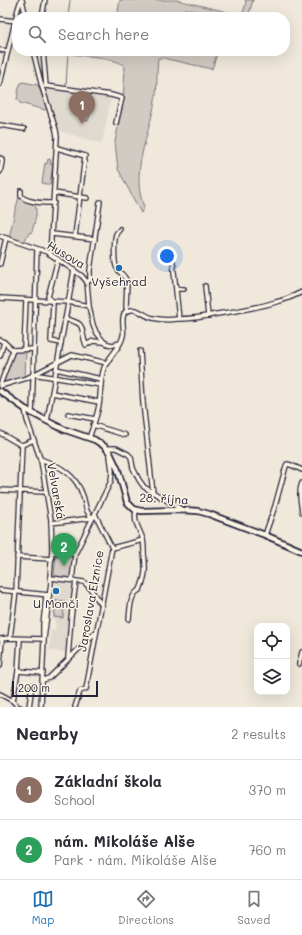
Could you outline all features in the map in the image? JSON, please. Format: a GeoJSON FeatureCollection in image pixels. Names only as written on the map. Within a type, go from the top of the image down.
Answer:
{"type":"FeatureCollection","features":[{"type":"Feature","properties":{"kind":"main road","name":"28. října"},"geometry":{"type":"LineString","coordinates":[[0,391],[32,414],[63,429],[101,444],[110,454],[118,470],[127,502],[136,510],[198,511],[302,551]]}},
{"type":"Feature","properties":{"kind":"street"},"geometry":{"type":"LineString","coordinates":[[22,0],[25,12]]}},
{"type":"Feature","properties":{"kind":"street"},"geometry":{"type":"LineString","coordinates":[[18,12],[22,0]]}},
{"type":"Feature","properties":{"kind":"street"},"geometry":{"type":"LineString","coordinates":[[43,12],[45,0]]}},
{"type":"Feature","properties":{"kind":"street"},"geometry":{"type":"LineString","coordinates":[[0,19],[12,20]]}},
{"type":"Feature","properties":{"kind":"street"},"geometry":{"type":"LineString","coordinates":[[0,81],[12,36]]}},
{"type":"Feature","properties":{"kind":"street"},"geometry":{"type":"LineString","coordinates":[[0,50],[8,51]]}},
{"type":"Feature","properties":{"kind":"street"},"geometry":{"type":"LineString","coordinates":[[35,56],[57,136],[50,254]]}},
{"type":"Feature","properties":{"kind":"street"},"geometry":{"type":"LineString","coordinates":[[43,56],[44,86]]}},
{"type":"Feature","properties":{"kind":"street"},"geometry":{"type":"LineString","coordinates":[[44,86],[111,95],[122,98],[116,123]]}},
{"type":"Feature","properties":{"kind":"street"},"geometry":{"type":"LineString","coordinates":[[0,125],[24,129]]}},
{"type":"Feature","properties":{"kind":"street"},"geometry":{"type":"LineString","coordinates":[[56,148],[86,156],[75,236]]}},
{"type":"Feature","properties":{"kind":"street"},"geometry":{"type":"LineString","coordinates":[[0,158],[2,159],[2,162],[0,172]]}},
{"type":"Feature","properties":{"kind":"street"},"geometry":{"type":"LineString","coordinates":[[21,191],[21,196],[24,199],[40,203],[54,203]]}},
{"type":"Feature","properties":{"kind":"street"},"geometry":{"type":"LineString","coordinates":[[54,194],[87,198]]}},
{"type":"Feature","properties":{"kind":"street"},"geometry":{"type":"LineString","coordinates":[[87,282],[90,280],[90,270],[100,202]]}},
{"type":"Feature","properties":{"kind":"street"},"geometry":{"type":"LineString","coordinates":[[89,438],[100,402],[101,379],[104,368],[117,350],[124,333],[123,317],[127,310],[127,282],[126,278],[116,267],[115,261],[116,234],[120,229]]}},
{"type":"Feature","properties":{"kind":"street"},"geometry":{"type":"LineString","coordinates":[[52,234],[95,239]]}},
{"type":"Feature","properties":{"kind":"street","name":"Husova"},"geometry":{"type":"LineString","coordinates":[[0,236],[50,254],[82,276],[87,282],[89,306],[93,325],[99,337],[104,342]]}},
{"type":"Feature","properties":{"kind":"street"},"geometry":{"type":"LineString","coordinates":[[0,264],[6,238]]}},
{"type":"Feature","properties":{"kind":"street"},"geometry":{"type":"LineString","coordinates":[[32,414],[36,249]]}},
{"type":"Feature","properties":{"kind":"street"},"geometry":{"type":"LineString","coordinates":[[58,260],[48,297],[53,304],[51,341],[61,343]]}},
{"type":"Feature","properties":{"kind":"street"},"geometry":{"type":"LineString","coordinates":[[173,262],[179,320]]}},
{"type":"Feature","properties":{"kind":"street"},"geometry":{"type":"LineString","coordinates":[[47,421],[74,270]]}},
{"type":"Feature","properties":{"kind":"street"},"geometry":{"type":"LineString","coordinates":[[205,286],[208,316]]}},
{"type":"Feature","properties":{"kind":"street"},"geometry":{"type":"LineString","coordinates":[[176,290],[184,289]]}},
{"type":"Feature","properties":{"kind":"street"},"geometry":{"type":"LineString","coordinates":[[127,310],[137,310],[145,316],[151,318],[179,320],[208,316],[278,302],[302,292]]}},
{"type":"Feature","properties":{"kind":"street"},"geometry":{"type":"LineString","coordinates":[[0,298],[68,302],[89,306]]}},
{"type":"Feature","properties":{"kind":"street"},"geometry":{"type":"LineString","coordinates":[[24,349],[26,300]]}},
{"type":"Feature","properties":{"kind":"street"},"geometry":{"type":"LineString","coordinates":[[65,319],[80,324],[86,344],[93,341],[113,345],[121,342]]}},
{"type":"Feature","properties":{"kind":"street"},"geometry":{"type":"LineString","coordinates":[[2,341],[13,350],[34,349]]}},
{"type":"Feature","properties":{"kind":"street"},"geometry":{"type":"LineString","coordinates":[[0,356],[2,341]]}},
{"type":"Feature","properties":{"kind":"street"},"geometry":{"type":"LineString","coordinates":[[0,386],[13,350]]}},
{"type":"Feature","properties":{"kind":"street"},"geometry":{"type":"LineString","coordinates":[[140,351],[143,403],[153,493]]}},
{"type":"Feature","properties":{"kind":"street"},"geometry":{"type":"LineString","coordinates":[[0,386],[33,374],[72,355],[107,363]]}},
{"type":"Feature","properties":{"kind":"street"},"geometry":{"type":"LineString","coordinates":[[56,369],[101,379]]}},
{"type":"Feature","properties":{"kind":"street"},"geometry":{"type":"LineString","coordinates":[[33,374],[101,385]]}},
{"type":"Feature","properties":{"kind":"street"},"geometry":{"type":"LineString","coordinates":[[52,393],[100,402]]}},
{"type":"Feature","properties":{"kind":"street","name":"Velvarská"},"geometry":{"type":"LineString","coordinates":[[25,409],[27,420],[40,459],[51,523],[52,559],[42,632],[44,639],[41,707]]}},
{"type":"Feature","properties":{"kind":"street"},"geometry":{"type":"LineString","coordinates":[[68,414],[95,420]]}},
{"type":"Feature","properties":{"kind":"street"},"geometry":{"type":"LineString","coordinates":[[94,425],[125,435]]}},
{"type":"Feature","properties":{"kind":"street"},"geometry":{"type":"LineString","coordinates":[[0,433],[22,445],[34,440]]}},
{"type":"Feature","properties":{"kind":"street"},"geometry":{"type":"LineString","coordinates":[[10,638],[16,591],[22,445]]}},
{"type":"Feature","properties":{"kind":"street"},"geometry":{"type":"LineString","coordinates":[[106,449],[116,448],[130,455],[133,468],[144,487],[182,510]]}},
{"type":"Feature","properties":{"kind":"street"},"geometry":{"type":"LineString","coordinates":[[68,658],[75,554],[112,481],[110,454]]}},
{"type":"Feature","properties":{"kind":"street"},"geometry":{"type":"LineString","coordinates":[[40,459],[56,465],[71,476],[80,488],[88,515],[93,518]]}},
{"type":"Feature","properties":{"kind":"street"},"geometry":{"type":"LineString","coordinates":[[265,536],[287,464],[291,464],[302,470]]}},
{"type":"Feature","properties":{"kind":"street"},"geometry":{"type":"LineString","coordinates":[[302,483],[300,494],[302,511]]}},
{"type":"Feature","properties":{"kind":"street"},"geometry":{"type":"LineString","coordinates":[[0,490],[46,492]]}},
{"type":"Feature","properties":{"kind":"street"},"geometry":{"type":"LineString","coordinates":[[129,619],[134,595],[140,590],[145,577],[146,568],[143,540],[135,520],[136,510]]}},
{"type":"Feature","properties":{"kind":"street","name":"Jaroslava Elznice"},"geometry":{"type":"LineString","coordinates":[[75,707],[80,691],[86,689],[112,548],[96,514]]}},
{"type":"Feature","properties":{"kind":"street"},"geometry":{"type":"LineString","coordinates":[[51,523],[93,518]]}},
{"type":"Feature","properties":{"kind":"street"},"geometry":{"type":"LineString","coordinates":[[112,548],[143,540]]}},
{"type":"Feature","properties":{"kind":"street"},"geometry":{"type":"LineString","coordinates":[[52,552],[75,554]]}},
{"type":"Feature","properties":{"kind":"street"},"geometry":{"type":"LineString","coordinates":[[17,557],[52,559]]}},
{"type":"Feature","properties":{"kind":"street"},"geometry":{"type":"LineString","coordinates":[[50,578],[83,582],[87,584],[102,606]]}},
{"type":"Feature","properties":{"kind":"street"},"geometry":{"type":"LineString","coordinates":[[0,590],[48,594]]}},
{"type":"Feature","properties":{"kind":"street"},"geometry":{"type":"LineString","coordinates":[[42,680],[48,678],[96,632]]}},
{"type":"Feature","properties":{"kind":"street"},"geometry":{"type":"LineString","coordinates":[[0,666],[1,639],[44,639]]}},
{"type":"Feature","properties":{"kind":"street"},"geometry":{"type":"LineString","coordinates":[[13,701],[18,671],[20,639]]}},
{"type":"Feature","properties":{"kind":"street"},"geometry":{"type":"LineString","coordinates":[[299,664],[302,653]]}},
{"type":"Feature","properties":{"kind":"street"},"geometry":{"type":"LineString","coordinates":[[18,671],[43,673]]}},
{"type":"Feature","properties":{"kind":"street"},"geometry":{"type":"LineString","coordinates":[[29,707],[32,685]]}},
{"type":"Feature","properties":{"kind":"street"},"geometry":{"type":"LineString","coordinates":[[0,694],[13,701],[19,707]]}},
{"type":"Feature","properties":{"kind":"shaded area"},"geometry":{"type":"Polygon","coordinates":[[[120,0],[177,0],[227,12],[200,12],[184,9],[183,12],[118,12],[120,0]]]}},
{"type":"Feature","properties":{"kind":"shaded area"},"geometry":{"type":"Polygon","coordinates":[[[245,0],[253,0],[249,12],[243,12],[246,3],[245,0]]]}},
{"type":"Feature","properties":{"kind":"shaded area"},"geometry":{"type":"Polygon","coordinates":[[[86,56],[216,56],[212,69],[158,58],[156,97],[140,167],[140,194],[144,207],[141,213],[118,169],[115,142],[123,102],[125,67],[115,61],[86,56]]]}},
{"type":"Feature","properties":{"kind":"shaded area"},"geometry":{"type":"Polygon","coordinates":[[[23,82],[38,85],[47,108],[45,110],[20,103],[17,100],[19,87],[23,82]]]}},
{"type":"Feature","properties":{"kind":"shaded area"},"geometry":{"type":"Polygon","coordinates":[[[48,88],[111,97],[102,144],[60,131],[47,96],[48,88]]]}},
{"type":"Feature","properties":{"kind":"shaded area"},"geometry":{"type":"Polygon","coordinates":[[[85,109],[91,111],[88,121],[82,120],[85,109]]]}},
{"type":"Feature","properties":{"kind":"shaded area"},"geometry":{"type":"Polygon","coordinates":[[[48,159],[51,160],[50,164],[53,164],[50,185],[42,183],[45,163],[47,164],[48,159]]]}},
{"type":"Feature","properties":{"kind":"shaded area"},"geometry":{"type":"Polygon","coordinates":[[[19,197],[24,201],[34,203],[36,210],[36,218],[32,232],[29,233],[24,242],[9,238],[19,197]]]}},
{"type":"Feature","properties":{"kind":"shaded area"},"geometry":{"type":"Polygon","coordinates":[[[26,350],[25,377],[3,384],[14,351],[26,350]]]}},
{"type":"Feature","properties":{"kind":"shaded area"},"geometry":{"type":"Polygon","coordinates":[[[57,554],[72,555],[70,579],[55,577],[57,554]]]}},
{"type":"Feature","properties":{"kind":"shaded area"},"geometry":{"type":"Polygon","coordinates":[[[55,581],[74,584],[67,652],[50,651],[51,629],[56,629],[55,620],[52,620],[55,581]]]}},
{"type":"Feature","properties":{"kind":"shaded area"},"geometry":{"type":"Polygon","coordinates":[[[56,600],[65,601],[63,618],[54,617],[56,600]]]}},
{"type":"Feature","properties":{"kind":"waterway"},"geometry":{"type":"LineString","coordinates":[[69,12],[70,0]]}},
{"type":"Feature","properties":{"kind":"waterway"},"geometry":{"type":"LineString","coordinates":[[66,87],[68,56]]}},
{"type":"Feature","properties":{"kind":"place","name":"Základní škola"},"geometry":{"type":"Point","coordinates":[82,124]}},
{"type":"Feature","properties":{"kind":"place","name":"Vyšehrad"},"geometry":{"type":"Point","coordinates":[119,268]}},
{"type":"Feature","properties":{"kind":"place","name":"nám. Mikoláše Alše"},"geometry":{"type":"Point","coordinates":[64,566]}},
{"type":"Feature","properties":{"kind":"place","name":"U Monči"},"geometry":{"type":"Point","coordinates":[56,591]}}]}
